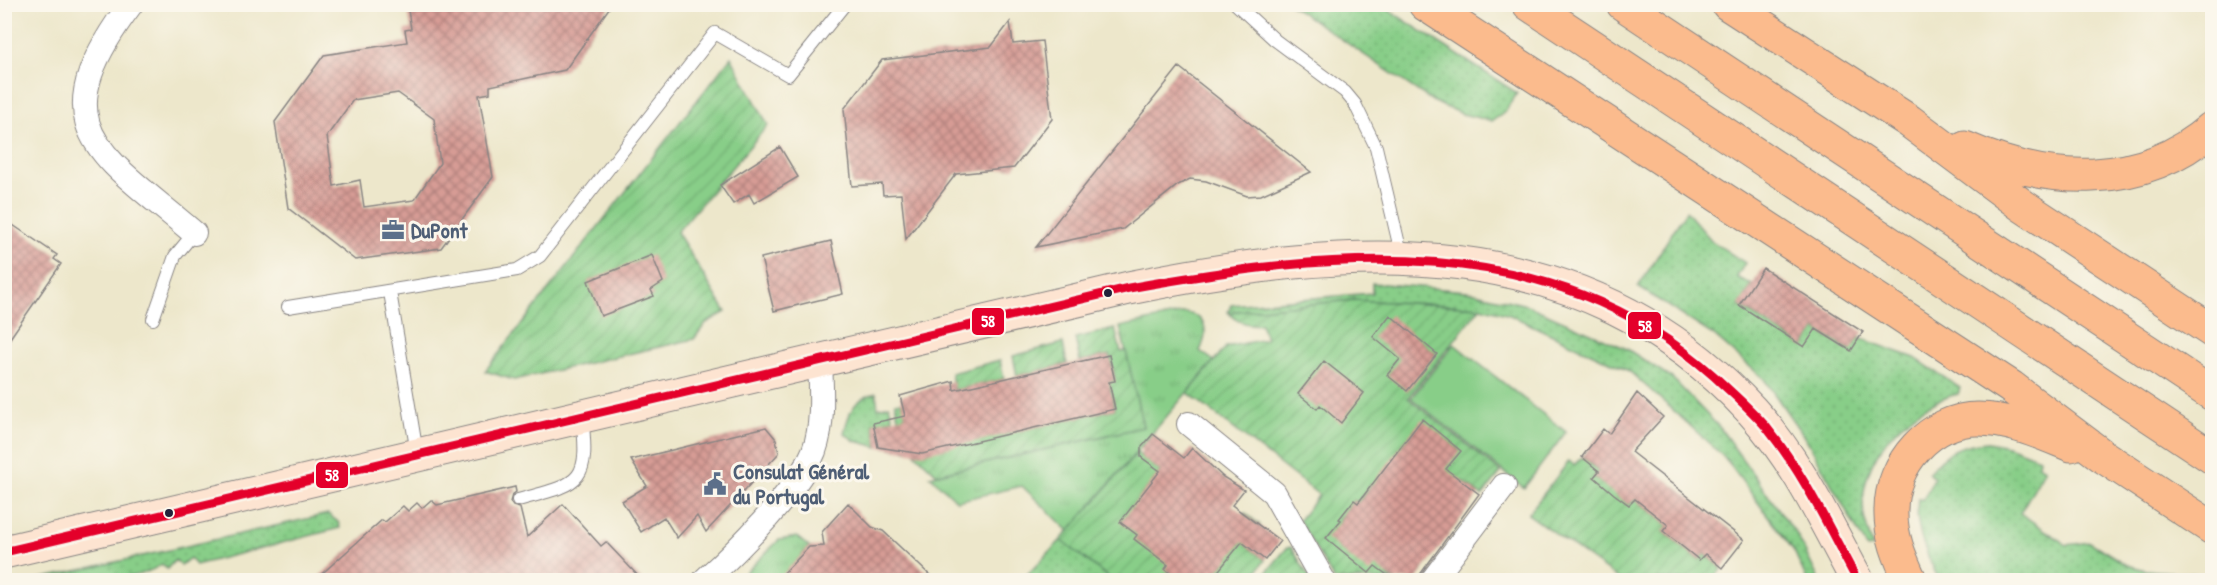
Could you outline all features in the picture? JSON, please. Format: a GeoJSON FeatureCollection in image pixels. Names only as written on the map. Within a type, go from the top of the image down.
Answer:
{"type":"FeatureCollection","features":[{"type":"Feature","properties":{"kind":"main road"},"geometry":{"type":"LineString","coordinates":[[1425,4],[2011,387],[2104,457],[2212,528]]}},
{"type":"Feature","properties":{"kind":"main road"},"geometry":{"type":"LineString","coordinates":[[1529,4],[2212,456]]}},
{"type":"Feature","properties":{"kind":"main road"},"geometry":{"type":"LineString","coordinates":[[1623,4],[2212,394]]}},
{"type":"Feature","properties":{"kind":"main road"},"geometry":{"type":"LineString","coordinates":[[1728,4],[1909,121],[2023,206],[2208,328]]}},
{"type":"Feature","properties":{"kind":"main road"},"geometry":{"type":"LineString","coordinates":[[1909,121],[2003,163],[2040,172],[2082,177],[2122,173],[2159,163],[2194,143],[2212,128]]}},
{"type":"Feature","properties":{"kind":"main road"},"geometry":{"type":"LineString","coordinates":[[1910,580],[1895,543],[1891,502],[1895,482],[1905,461],[1928,437],[1963,421],[1989,419],[2017,425],[2104,457]]}},
{"type":"Feature","properties":{"kind":"street"},"geometry":{"type":"LineString","coordinates":[[130,4],[98,54],[85,96],[85,117],[98,149],[114,167],[195,233]]}},
{"type":"Feature","properties":{"kind":"street"},"geometry":{"type":"LineString","coordinates":[[4,552],[1186,276],[1289,261],[1402,256],[1480,265],[1539,280],[1598,302],[1676,345],[1724,384],[1764,426],[1813,498],[1857,580]]}},
{"type":"Feature","properties":{"kind":"street"},"geometry":{"type":"LineString","coordinates":[[705,580],[802,476],[814,449],[820,418],[820,360]]}},
{"type":"Feature","properties":{"kind":"street"},"geometry":{"type":"LineString","coordinates":[[1189,424],[1274,493],[1323,580]]}},
{"type":"Feature","properties":{"kind":"street"},"geometry":{"type":"LineString","coordinates":[[1433,580],[1504,486]]}},
{"type":"Feature","properties":{"kind":"lane"},"geometry":{"type":"LineString","coordinates":[[288,307],[517,270],[530,265],[540,256],[715,33],[788,75],[845,4]]}},
{"type":"Feature","properties":{"kind":"lane"},"geometry":{"type":"LineString","coordinates":[[1236,4],[1275,40],[1346,92],[1355,104],[1376,147],[1402,256]]}},
{"type":"Feature","properties":{"kind":"lane"},"geometry":{"type":"LineString","coordinates":[[153,319],[175,256],[195,233]]}},
{"type":"Feature","properties":{"kind":"lane"},"geometry":{"type":"LineString","coordinates":[[390,292],[417,454]]}},
{"type":"Feature","properties":{"kind":"lane"},"geometry":{"type":"LineString","coordinates":[[518,500],[549,492],[576,479],[585,465],[581,416]]}},
{"type":"Feature","properties":{"kind":"green space"},"geometry":{"type":"Polygon","coordinates":[[[1291,5],[1381,5],[1517,93],[1504,113],[1492,121],[1462,114],[1434,102],[1291,5]]]}},
{"type":"Feature","properties":{"kind":"green space"},"geometry":{"type":"Polygon","coordinates":[[[731,57],[768,125],[677,232],[726,312],[706,323],[694,339],[514,380],[485,371],[731,57]]]}},
{"type":"Feature","properties":{"kind":"green space"},"geometry":{"type":"Polygon","coordinates":[[[1686,211],[1712,241],[1745,263],[1737,277],[1752,285],[1739,306],[1804,347],[1816,329],[1850,351],[1859,338],[1915,358],[1960,388],[1958,394],[1939,400],[1904,423],[1889,438],[1877,456],[1868,475],[1864,495],[1864,516],[1873,547],[1867,548],[1809,444],[1764,379],[1713,335],[1638,287],[1686,211]]]}},
{"type":"Feature","properties":{"kind":"green space"},"geometry":{"type":"Polygon","coordinates":[[[1372,283],[1467,291],[1527,305],[1627,349],[1672,378],[1720,428],[1797,535],[1819,580],[1807,580],[1794,551],[1725,458],[1629,371],[1510,315],[1481,307],[1354,300],[1228,312],[1231,305],[1372,293],[1372,283]]]}},
{"type":"Feature","properties":{"kind":"green space"},"geometry":{"type":"Polygon","coordinates":[[[1354,300],[1481,307],[1408,398],[1501,472],[1482,496],[1463,481],[1445,504],[1405,509],[1371,484],[1358,503],[1354,500],[1339,519],[1384,554],[1396,567],[1388,576],[1394,580],[1334,580],[1299,520],[1319,495],[1188,393],[1226,347],[1266,339],[1261,324],[1243,322],[1228,312],[1354,300]]]}},
{"type":"Feature","properties":{"kind":"green space"},"geometry":{"type":"Polygon","coordinates":[[[1184,313],[1192,314],[1202,321],[1205,337],[1200,351],[1214,361],[1069,531],[1022,486],[957,501],[930,476],[1143,427],[1120,327],[1184,313]]]}},
{"type":"Feature","properties":{"kind":"green space"},"geometry":{"type":"Polygon","coordinates":[[[1115,329],[1121,352],[1126,351],[1143,427],[937,474],[919,457],[904,436],[895,403],[912,400],[992,437],[1115,409],[1109,382],[1115,380],[1110,355],[1080,361],[1075,338],[1115,329]]]}},
{"type":"Feature","properties":{"kind":"green space"},"geometry":{"type":"Polygon","coordinates":[[[1063,343],[1067,364],[1017,376],[1013,356],[1063,343]]]}},
{"type":"Feature","properties":{"kind":"green space"},"geometry":{"type":"Polygon","coordinates":[[[1454,344],[1566,432],[1524,488],[1411,398],[1454,344]]]}},
{"type":"Feature","properties":{"kind":"green space"},"geometry":{"type":"Polygon","coordinates":[[[1000,360],[1004,379],[954,390],[951,373],[1000,360]]]}},
{"type":"Feature","properties":{"kind":"green space"},"geometry":{"type":"Polygon","coordinates":[[[876,393],[878,408],[889,405],[893,419],[873,423],[878,447],[855,441],[844,433],[853,407],[862,399],[876,393]]]}},
{"type":"Feature","properties":{"kind":"green space"},"geometry":{"type":"Polygon","coordinates":[[[1988,442],[2008,446],[2039,458],[2038,465],[2045,469],[2020,513],[2067,545],[2090,542],[2127,565],[2146,570],[2195,574],[2203,580],[1939,580],[1919,531],[1918,498],[1923,500],[1934,478],[1928,473],[1948,454],[1961,447],[1988,442]]]}},
{"type":"Feature","properties":{"kind":"green space"},"geometry":{"type":"Polygon","coordinates":[[[1137,453],[1233,529],[1245,513],[1260,525],[1246,545],[1265,560],[1250,580],[1112,580],[1061,540],[1137,453]]]}},
{"type":"Feature","properties":{"kind":"green space"},"geometry":{"type":"Polygon","coordinates":[[[1582,457],[1599,471],[1594,477],[1629,505],[1635,499],[1668,525],[1664,532],[1699,560],[1705,554],[1722,568],[1714,578],[1717,580],[1620,580],[1528,514],[1569,461],[1574,465],[1582,457]]]}},
{"type":"Feature","properties":{"kind":"green space"},"geometry":{"type":"Polygon","coordinates":[[[328,514],[338,522],[340,528],[196,565],[190,558],[181,565],[175,560],[167,569],[162,564],[150,571],[119,579],[36,580],[328,514]]]}},
{"type":"Feature","properties":{"kind":"green space"},"geometry":{"type":"Polygon","coordinates":[[[797,537],[809,547],[801,556],[801,560],[780,580],[738,580],[779,540],[797,537]]]}},
{"type":"Feature","properties":{"kind":"green space"},"geometry":{"type":"Polygon","coordinates":[[[1061,540],[1112,580],[1022,580],[1061,540]]]}},
{"type":"Feature","properties":{"kind":"green space"},"geometry":{"type":"Polygon","coordinates":[[[1291,547],[1311,580],[1260,580],[1287,548],[1291,547]]]}},
{"type":"Feature","properties":{"kind":"building"},"geometry":{"type":"Polygon","coordinates":[[[407,4],[612,4],[565,70],[490,86],[490,93],[479,95],[493,177],[441,248],[355,260],[288,208],[275,122],[324,55],[407,42],[405,30],[411,29],[407,4]],[[398,93],[353,100],[327,136],[334,186],[360,180],[364,207],[414,200],[440,163],[434,119],[398,93]]]}},
{"type":"Feature","properties":{"kind":"building"},"geometry":{"type":"Polygon","coordinates":[[[1010,22],[1013,44],[1042,41],[1052,119],[1014,168],[956,174],[906,239],[901,194],[883,195],[882,184],[852,186],[844,109],[882,60],[991,47],[1010,22]]]}},
{"type":"Feature","properties":{"kind":"building"},"geometry":{"type":"Polygon","coordinates":[[[1179,67],[1311,172],[1261,195],[1247,196],[1206,181],[1190,179],[1178,185],[1123,229],[1036,247],[1179,67]]]}},
{"type":"Feature","properties":{"kind":"building"},"geometry":{"type":"Polygon","coordinates":[[[780,147],[798,177],[754,203],[749,194],[733,204],[720,185],[780,147]]]}},
{"type":"Feature","properties":{"kind":"building"},"geometry":{"type":"Polygon","coordinates":[[[4,219],[57,255],[54,259],[61,264],[4,347],[4,219]]]}},
{"type":"Feature","properties":{"kind":"building"},"geometry":{"type":"Polygon","coordinates":[[[831,241],[843,294],[774,311],[761,258],[831,241]]]}},
{"type":"Feature","properties":{"kind":"building"},"geometry":{"type":"Polygon","coordinates":[[[652,255],[663,282],[651,290],[654,296],[601,316],[588,281],[652,255]]]}},
{"type":"Feature","properties":{"kind":"building"},"geometry":{"type":"Polygon","coordinates":[[[1763,268],[1863,332],[1851,351],[1816,329],[1804,347],[1739,305],[1763,268]]]}},
{"type":"Feature","properties":{"kind":"building"},"geometry":{"type":"Polygon","coordinates":[[[1390,315],[1437,354],[1407,391],[1387,375],[1400,359],[1373,337],[1390,315]]]}},
{"type":"Feature","properties":{"kind":"building"},"geometry":{"type":"Polygon","coordinates":[[[1109,355],[1115,381],[1109,382],[1115,409],[922,454],[878,447],[873,423],[905,416],[900,396],[953,381],[954,390],[1109,355]]]}},
{"type":"Feature","properties":{"kind":"building"},"geometry":{"type":"Polygon","coordinates":[[[1324,361],[1364,393],[1341,423],[1320,405],[1317,409],[1298,394],[1324,361]]]}},
{"type":"Feature","properties":{"kind":"building"},"geometry":{"type":"Polygon","coordinates":[[[1637,393],[1663,417],[1631,452],[1744,540],[1722,568],[1705,554],[1699,560],[1663,531],[1668,525],[1635,499],[1629,505],[1614,494],[1594,477],[1599,471],[1582,457],[1603,429],[1609,434],[1637,393]]]}},
{"type":"Feature","properties":{"kind":"building"},"geometry":{"type":"Polygon","coordinates":[[[1422,419],[1461,451],[1446,469],[1479,494],[1416,580],[1394,580],[1375,566],[1369,573],[1326,538],[1354,500],[1358,503],[1422,419]]]}},
{"type":"Feature","properties":{"kind":"building","name":"Consulat Général du Portugal"},"geometry":{"type":"Polygon","coordinates":[[[766,427],[776,439],[779,453],[706,532],[697,516],[677,538],[664,517],[641,532],[622,501],[647,486],[631,460],[766,427]]]}},
{"type":"Feature","properties":{"kind":"building"},"geometry":{"type":"Polygon","coordinates":[[[1153,434],[1184,458],[1192,448],[1223,477],[1244,490],[1232,505],[1280,541],[1265,560],[1242,542],[1211,580],[1179,580],[1165,569],[1168,565],[1134,539],[1137,535],[1120,522],[1160,471],[1141,457],[1141,448],[1153,434]]]}},
{"type":"Feature","properties":{"kind":"building"},"geometry":{"type":"Polygon","coordinates":[[[515,487],[516,492],[512,495],[510,502],[513,506],[520,508],[527,537],[563,504],[601,546],[606,542],[642,580],[315,580],[382,520],[385,522],[403,506],[408,511],[417,503],[422,508],[431,500],[437,505],[515,487]]]}},
{"type":"Feature","properties":{"kind":"building"},"geometry":{"type":"Polygon","coordinates":[[[848,503],[872,527],[883,531],[935,580],[777,580],[809,547],[824,546],[822,532],[848,503]]]}},
{"type":"Feature","properties":{"kind":"transit line","name":"58"},"geometry":{"type":"LineString","coordinates":[[4,552],[1129,288],[1283,265],[1360,260],[1436,262],[1510,273],[1582,295],[1650,329],[1715,377],[1767,428],[1793,464],[1857,580]]}},
{"type":"Feature","properties":{"kind":"place","name":"DuPont"},"geometry":{"type":"Point","coordinates":[393,230]}},
{"type":"Feature","properties":{"kind":"place","name":"Consulat Général du Portugal"},"geometry":{"type":"Point","coordinates":[715,484]}}]}
